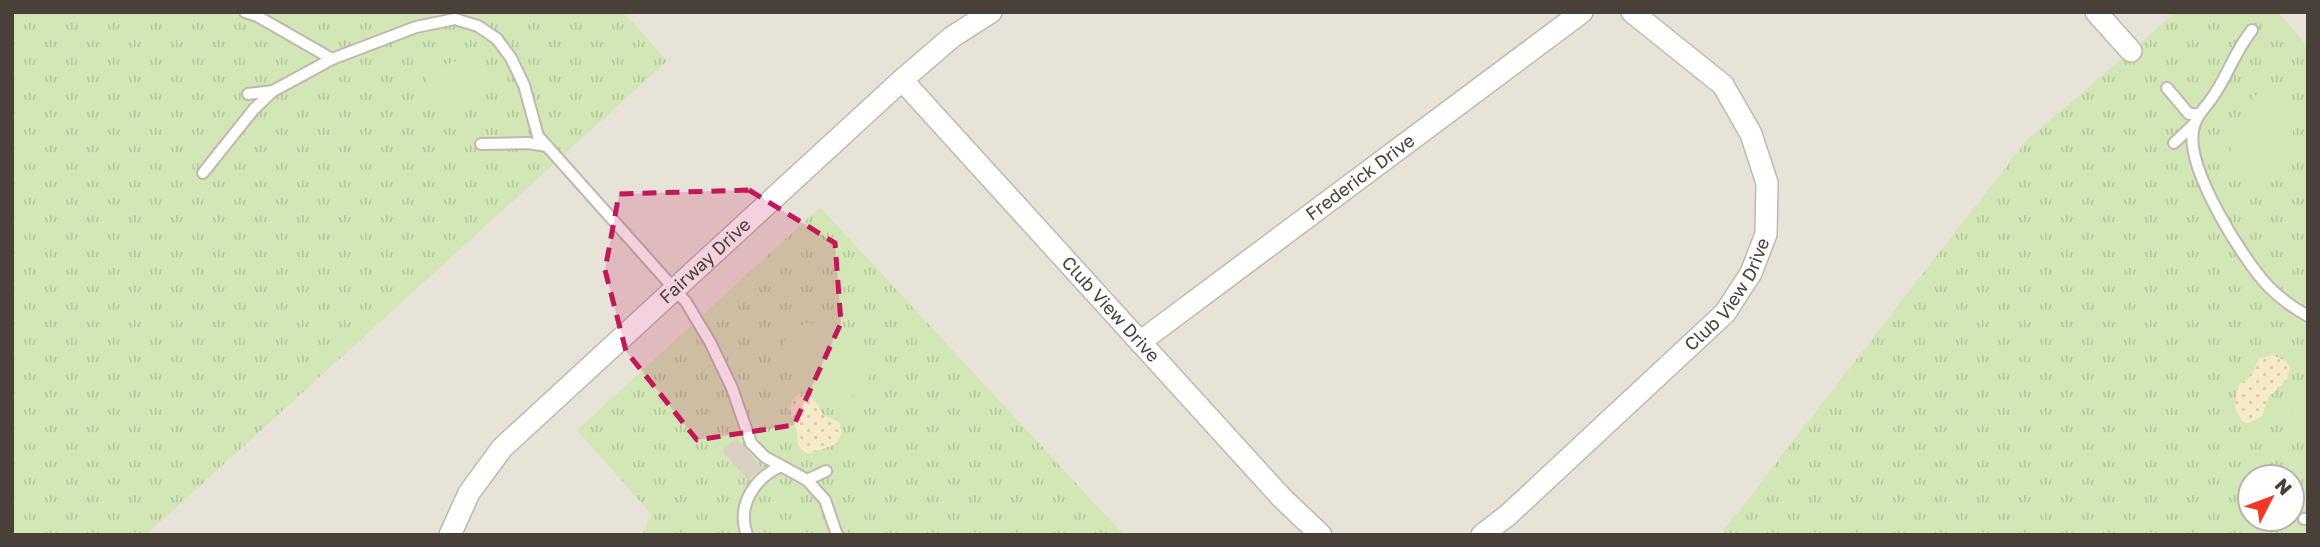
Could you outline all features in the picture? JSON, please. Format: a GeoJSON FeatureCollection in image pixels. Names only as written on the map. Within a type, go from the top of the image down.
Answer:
{"type":"FeatureCollection","features":[{"type":"Feature","properties":{"kind":"street","name":"Fairway Drive"},"geometry":{"type":"LineString","coordinates":[[450,535],[469,494],[502,448],[902,80],[952,37],[991,12]]}},
{"type":"Feature","properties":{"kind":"street","name":"Frederick Drive"},"geometry":{"type":"LineString","coordinates":[[1140,342],[1582,12]]}},
{"type":"Feature","properties":{"kind":"street","name":"Club View Drive"},"geometry":{"type":"LineString","coordinates":[[1482,535],[1518,506],[1725,313],[1751,273],[1766,234],[1767,183],[1751,134],[1723,85],[1632,12]]}},
{"type":"Feature","properties":{"kind":"street"},"geometry":{"type":"LineString","coordinates":[[2096,12],[2131,51]]}},
{"type":"Feature","properties":{"kind":"street","name":"Club View Drive"},"geometry":{"type":"LineString","coordinates":[[902,80],[1282,498],[1321,535]]}},
{"type":"Feature","properties":{"kind":"lane"},"geometry":{"type":"LineString","coordinates":[[245,12],[267,21],[332,59]]}},
{"type":"Feature","properties":{"kind":"lane"},"geometry":{"type":"LineString","coordinates":[[203,173],[254,109],[273,91],[332,59],[416,27],[455,19],[478,26],[497,39],[511,58],[524,85],[538,136],[686,302],[710,342],[732,388],[751,443],[765,457],[807,480],[825,500],[837,535]]}},
{"type":"Feature","properties":{"kind":"lane"},"geometry":{"type":"LineString","coordinates":[[2174,143],[2213,96],[2238,47],[2252,30]]}},
{"type":"Feature","properties":{"kind":"lane"},"geometry":{"type":"LineString","coordinates":[[2167,88],[2196,119]]}},
{"type":"Feature","properties":{"kind":"lane"},"geometry":{"type":"LineString","coordinates":[[247,94],[273,91]]}},
{"type":"Feature","properties":{"kind":"lane"},"geometry":{"type":"LineString","coordinates":[[2196,119],[2192,133],[2194,156],[2201,181],[2242,253],[2287,304],[2308,316]]}},
{"type":"Feature","properties":{"kind":"lane"},"geometry":{"type":"LineString","coordinates":[[481,144],[528,143],[547,146]]}},
{"type":"Feature","properties":{"kind":"lane"},"geometry":{"type":"LineString","coordinates":[[747,535],[743,525],[748,496],[755,483],[781,466]]}},
{"type":"Feature","properties":{"kind":"lane"},"geometry":{"type":"LineString","coordinates":[[807,480],[826,471]]}},
{"type":"Feature","properties":{"kind":"highlighted area"},"geometry":{"type":"Polygon","coordinates":[[[749,190],[835,243],[841,323],[794,425],[697,440],[626,351],[605,270],[619,194],[749,190]]]}},
{"type":"Feature","properties":{"kind":"shaded area"},"geometry":{"type":"Polygon","coordinates":[[[12,12],[2308,12],[2308,535],[12,535],[12,12]]]}},
{"type":"Feature","properties":{"kind":"green space"},"geometry":{"type":"Polygon","coordinates":[[[12,12],[624,12],[667,61],[146,535],[12,535],[12,12]]]}},
{"type":"Feature","properties":{"kind":"green space"},"geometry":{"type":"Polygon","coordinates":[[[2176,12],[2278,12],[2308,47],[2308,535],[1720,535],[2026,141],[2176,12]]]}},
{"type":"Feature","properties":{"kind":"green space"},"geometry":{"type":"Polygon","coordinates":[[[457,61],[471,63],[479,69],[479,88],[474,98],[465,106],[453,111],[434,109],[426,100],[428,76],[438,67],[457,61]]]}},
{"type":"Feature","properties":{"kind":"green space"},"geometry":{"type":"Polygon","coordinates":[[[2276,90],[2287,96],[2291,106],[2293,127],[2290,148],[2277,178],[2251,181],[2237,172],[2233,164],[2232,142],[2255,96],[2276,90]]]}},
{"type":"Feature","properties":{"kind":"green space"},"geometry":{"type":"Polygon","coordinates":[[[820,207],[1124,535],[642,535],[651,514],[577,430],[820,207]]]}},
{"type":"Feature","properties":{"kind":"green space"},"geometry":{"type":"Polygon","coordinates":[[[807,323],[860,345],[873,361],[867,380],[842,406],[829,400],[814,382],[789,370],[781,357],[784,343],[794,331],[807,323]]]}},
{"type":"Feature","properties":{"kind":"green space"},"geometry":{"type":"Polygon","coordinates":[[[2308,375],[2308,430],[2295,418],[2292,404],[2296,388],[2308,375]]]}},
{"type":"Feature","properties":{"kind":"sand"},"geometry":{"type":"Polygon","coordinates":[[[2272,355],[2286,361],[2290,367],[2287,380],[2268,398],[2262,416],[2243,423],[2235,408],[2237,390],[2240,384],[2251,376],[2259,359],[2272,355]]]}},
{"type":"Feature","properties":{"kind":"sand"},"geometry":{"type":"Polygon","coordinates":[[[799,394],[808,394],[822,414],[839,422],[842,433],[837,444],[808,454],[800,448],[791,408],[792,401],[799,394]]]}},
{"type":"Feature","properties":{"kind":"building"},"geometry":{"type":"Polygon","coordinates":[[[736,438],[762,468],[748,480],[722,451],[736,438]]]}}]}
